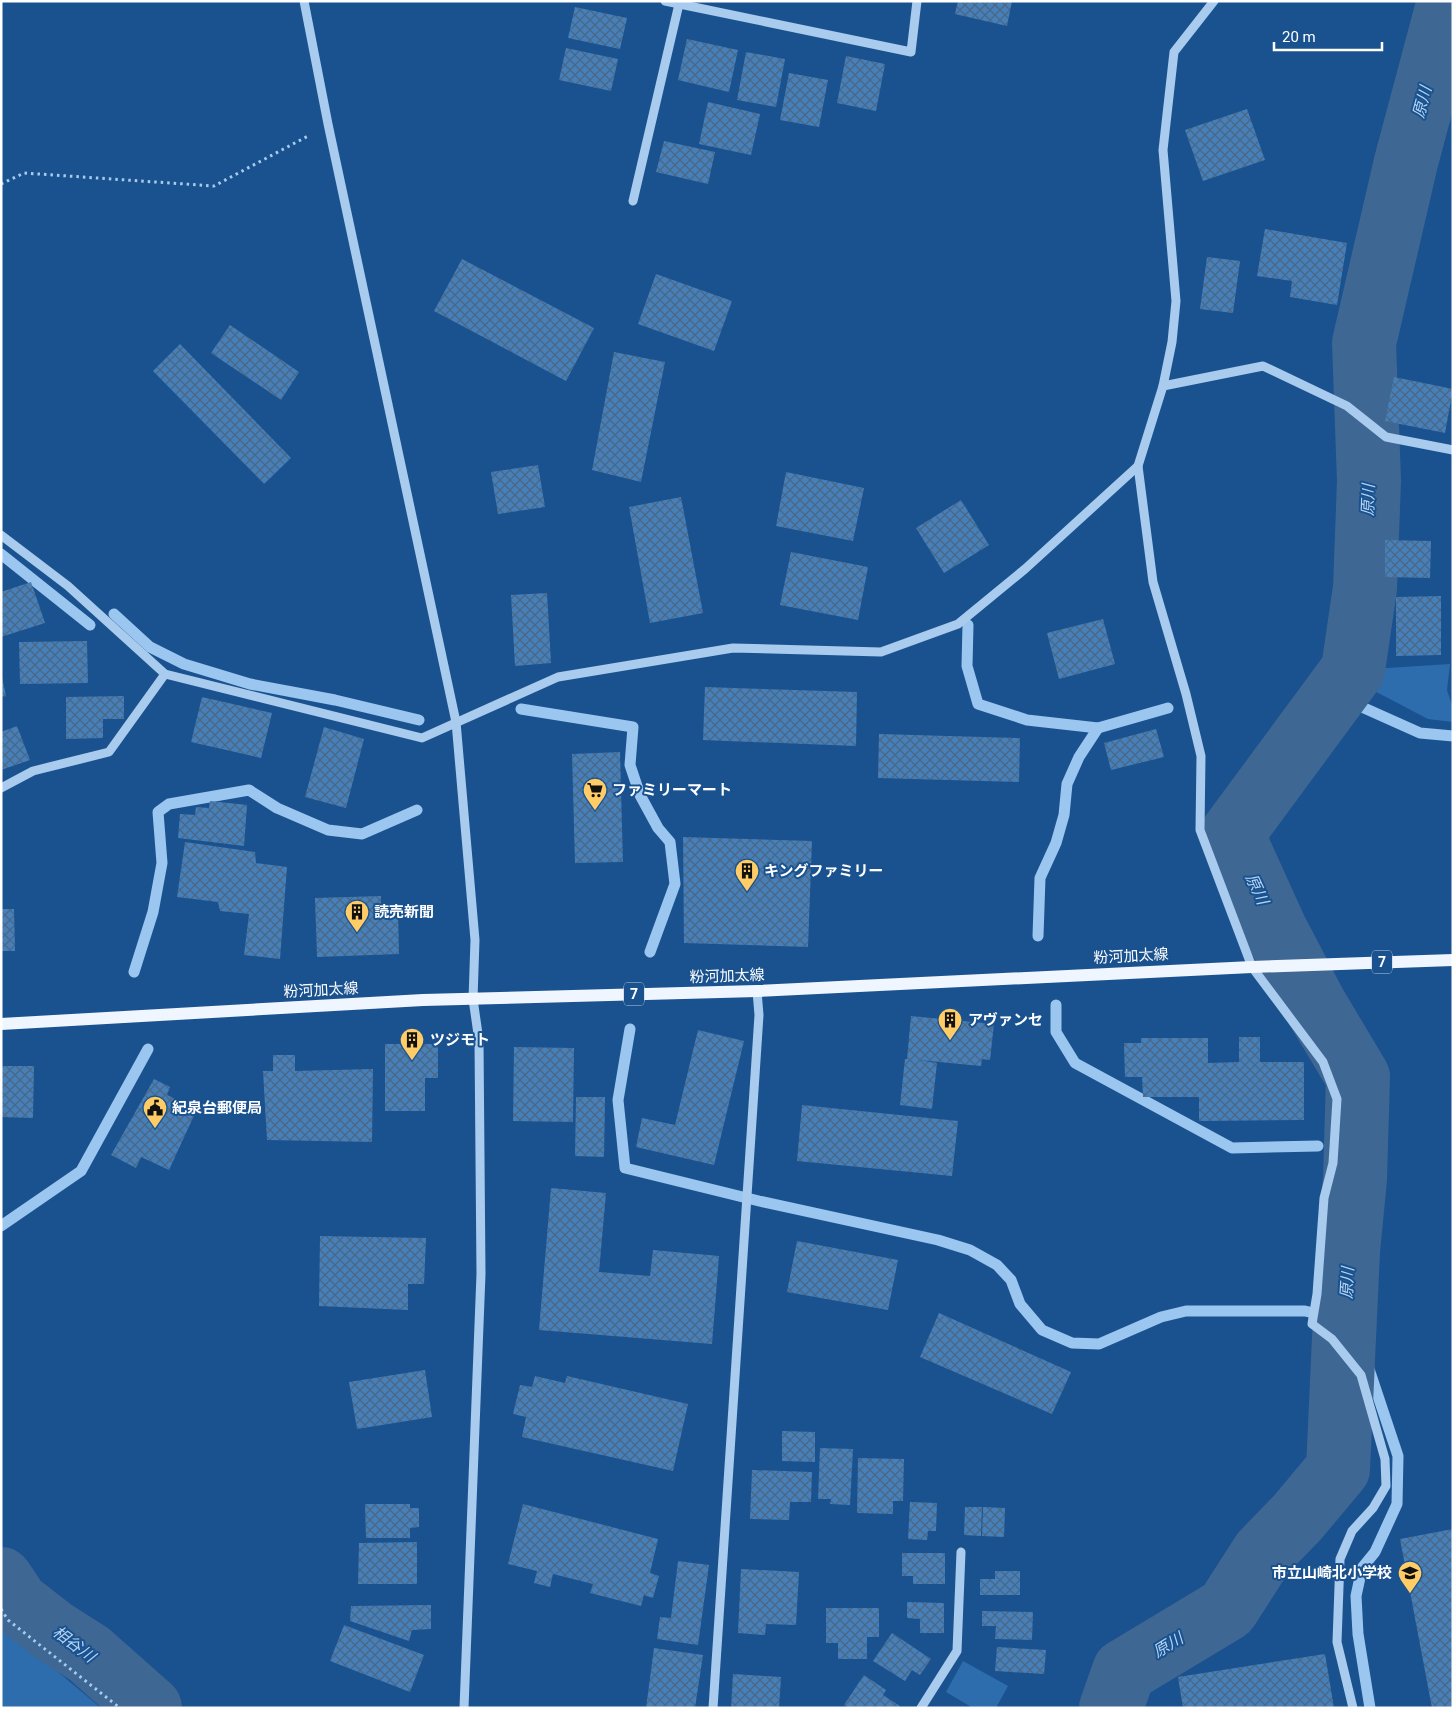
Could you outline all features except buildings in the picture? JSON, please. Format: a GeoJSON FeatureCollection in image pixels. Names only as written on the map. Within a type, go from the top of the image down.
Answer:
{"type":"FeatureCollection","features":[{"type":"Feature","properties":{"kind":"main road","name":"粉河加太線"},"geometry":{"type":"LineString","coordinates":[[1,1024],[423,1000],[757,992],[1252,966],[1453,960]]}},
{"type":"Feature","properties":{"kind":"street"},"geometry":{"type":"LineString","coordinates":[[304,1],[328,124],[456,722],[474,940],[473,999],[479,1041],[481,1274],[464,1708]]}},
{"type":"Feature","properties":{"kind":"street"},"geometry":{"type":"LineString","coordinates":[[665,1],[910,52],[917,1]]}},
{"type":"Feature","properties":{"kind":"street"},"geometry":{"type":"LineString","coordinates":[[1214,1],[1174,52],[1163,150],[1176,301],[1172,342],[1163,386],[1138,466],[1153,582],[1186,694],[1201,756],[1200,830],[1252,966],[1323,1062],[1337,1098],[1333,1163],[1324,1198],[1317,1294],[1312,1324],[1332,1340],[1361,1375],[1385,1459],[1386,1486],[1373,1508],[1352,1531],[1340,1559],[1337,1642],[1353,1708]]}},
{"type":"Feature","properties":{"kind":"street"},"geometry":{"type":"LineString","coordinates":[[632,201],[679,4]]}},
{"type":"Feature","properties":{"kind":"street"},"geometry":{"type":"LineString","coordinates":[[1163,386],[1263,366],[1347,406],[1386,437],[1453,450]]}},
{"type":"Feature","properties":{"kind":"street"},"geometry":{"type":"LineString","coordinates":[[1,535],[68,586],[166,674],[422,738],[558,678],[733,648],[881,652],[958,624],[1025,569],[1138,466]]}},
{"type":"Feature","properties":{"kind":"street"},"geometry":{"type":"LineString","coordinates":[[1,788],[33,771],[109,752],[166,674]]}},
{"type":"Feature","properties":{"kind":"street"},"geometry":{"type":"LineString","coordinates":[[713,1708],[759,1015],[757,992]]}},
{"type":"Feature","properties":{"kind":"street"},"geometry":{"type":"LineString","coordinates":[[921,1708],[957,1650],[961,1552]]}},
{"type":"Feature","properties":{"kind":"path"},"geometry":{"type":"LineString","coordinates":[[1,184],[24,173],[214,186],[328,124]]}},
{"type":"Feature","properties":{"kind":"path"},"geometry":{"type":"LineString","coordinates":[[1,1609],[8,1620],[120,1708]]}},
{"type":"Feature","properties":{"kind":"shaded area"},"geometry":{"type":"Polygon","coordinates":[[[1450,664],[1447,690],[1453,708],[1453,722],[1428,719],[1363,685],[1372,669],[1450,664]]]}},
{"type":"Feature","properties":{"kind":"shaded area"},"geometry":{"type":"Polygon","coordinates":[[[7,1629],[101,1708],[1,1708],[1,1630],[7,1629]]]}},
{"type":"Feature","properties":{"kind":"shaded area"},"geometry":{"type":"Polygon","coordinates":[[[963,1661],[1008,1686],[996,1708],[973,1708],[946,1692],[963,1661]]]}},
{"type":"Feature","properties":{"kind":"waterway","name":"原川"},"geometry":{"type":"LineString","coordinates":[[1111,1708],[1124,1671],[1227,1609],[1263,1553],[1297,1518],[1338,1469],[1348,1251],[1355,1179],[1358,1077],[1315,1005],[1276,931],[1232,834],[1353,670],[1365,588],[1369,481],[1364,343],[1406,162],[1449,1]]}},
{"type":"Feature","properties":{"kind":"waterway"},"geometry":{"type":"LineString","coordinates":[[1,554],[90,625]]}},
{"type":"Feature","properties":{"kind":"waterway"},"geometry":{"type":"LineString","coordinates":[[114,614],[150,647],[184,664],[250,684],[335,700],[419,720]]}},
{"type":"Feature","properties":{"kind":"waterway"},"geometry":{"type":"LineString","coordinates":[[968,625],[967,666],[978,704],[1027,720],[1098,728],[1168,708]]}},
{"type":"Feature","properties":{"kind":"waterway"},"geometry":{"type":"LineString","coordinates":[[1335,695],[1420,733],[1453,736]]}},
{"type":"Feature","properties":{"kind":"waterway"},"geometry":{"type":"LineString","coordinates":[[521,709],[633,727],[630,765],[640,795],[658,828],[670,842],[675,884],[650,952]]}},
{"type":"Feature","properties":{"kind":"waterway"},"geometry":{"type":"LineString","coordinates":[[1038,936],[1040,878],[1056,843],[1064,815],[1067,784],[1079,757],[1098,728]]}},
{"type":"Feature","properties":{"kind":"waterway"},"geometry":{"type":"LineString","coordinates":[[134,972],[153,912],[162,863],[158,812],[169,804],[249,790],[277,808],[328,830],[362,834],[417,810]]}},
{"type":"Feature","properties":{"kind":"waterway"},"geometry":{"type":"LineString","coordinates":[[1056,1005],[1056,1032],[1075,1063],[1232,1148],[1318,1146]]}},
{"type":"Feature","properties":{"kind":"waterway"},"geometry":{"type":"LineString","coordinates":[[630,1029],[618,1100],[625,1168],[759,1201],[938,1240],[970,1250],[997,1265],[1011,1280],[1020,1304],[1042,1330],[1072,1343],[1099,1344],[1161,1317],[1186,1311],[1305,1311],[1326,1316],[1363,1351],[1398,1456],[1397,1504],[1375,1552],[1362,1568],[1356,1596],[1358,1634],[1370,1708]]}},
{"type":"Feature","properties":{"kind":"waterway"},"geometry":{"type":"LineString","coordinates":[[1,1226],[81,1171],[148,1049]]}},
{"type":"Feature","properties":{"kind":"waterway","name":"相谷川"},"geometry":{"type":"LineString","coordinates":[[1,1579],[17,1603],[53,1631],[89,1654],[150,1708]]}},
{"type":"Feature","properties":{"kind":"place","name":"ファミリーマート"},"geometry":{"type":"Point","coordinates":[595,811]}},
{"type":"Feature","properties":{"kind":"place","name":"キングファミリー"},"geometry":{"type":"Point","coordinates":[747,892]}},
{"type":"Feature","properties":{"kind":"place","name":"読売新聞"},"geometry":{"type":"Point","coordinates":[357,933]}},
{"type":"Feature","properties":{"kind":"place","name":"アヴァンセ"},"geometry":{"type":"Point","coordinates":[950,1041]}},
{"type":"Feature","properties":{"kind":"place","name":"ツジモト"},"geometry":{"type":"Point","coordinates":[412,1061]}},
{"type":"Feature","properties":{"kind":"place","name":"紀泉台郵便局"},"geometry":{"type":"Point","coordinates":[155,1129]}},
{"type":"Feature","properties":{"kind":"place","name":"市立山崎北小学校"},"geometry":{"type":"Point","coordinates":[1410,1594]}}]}
